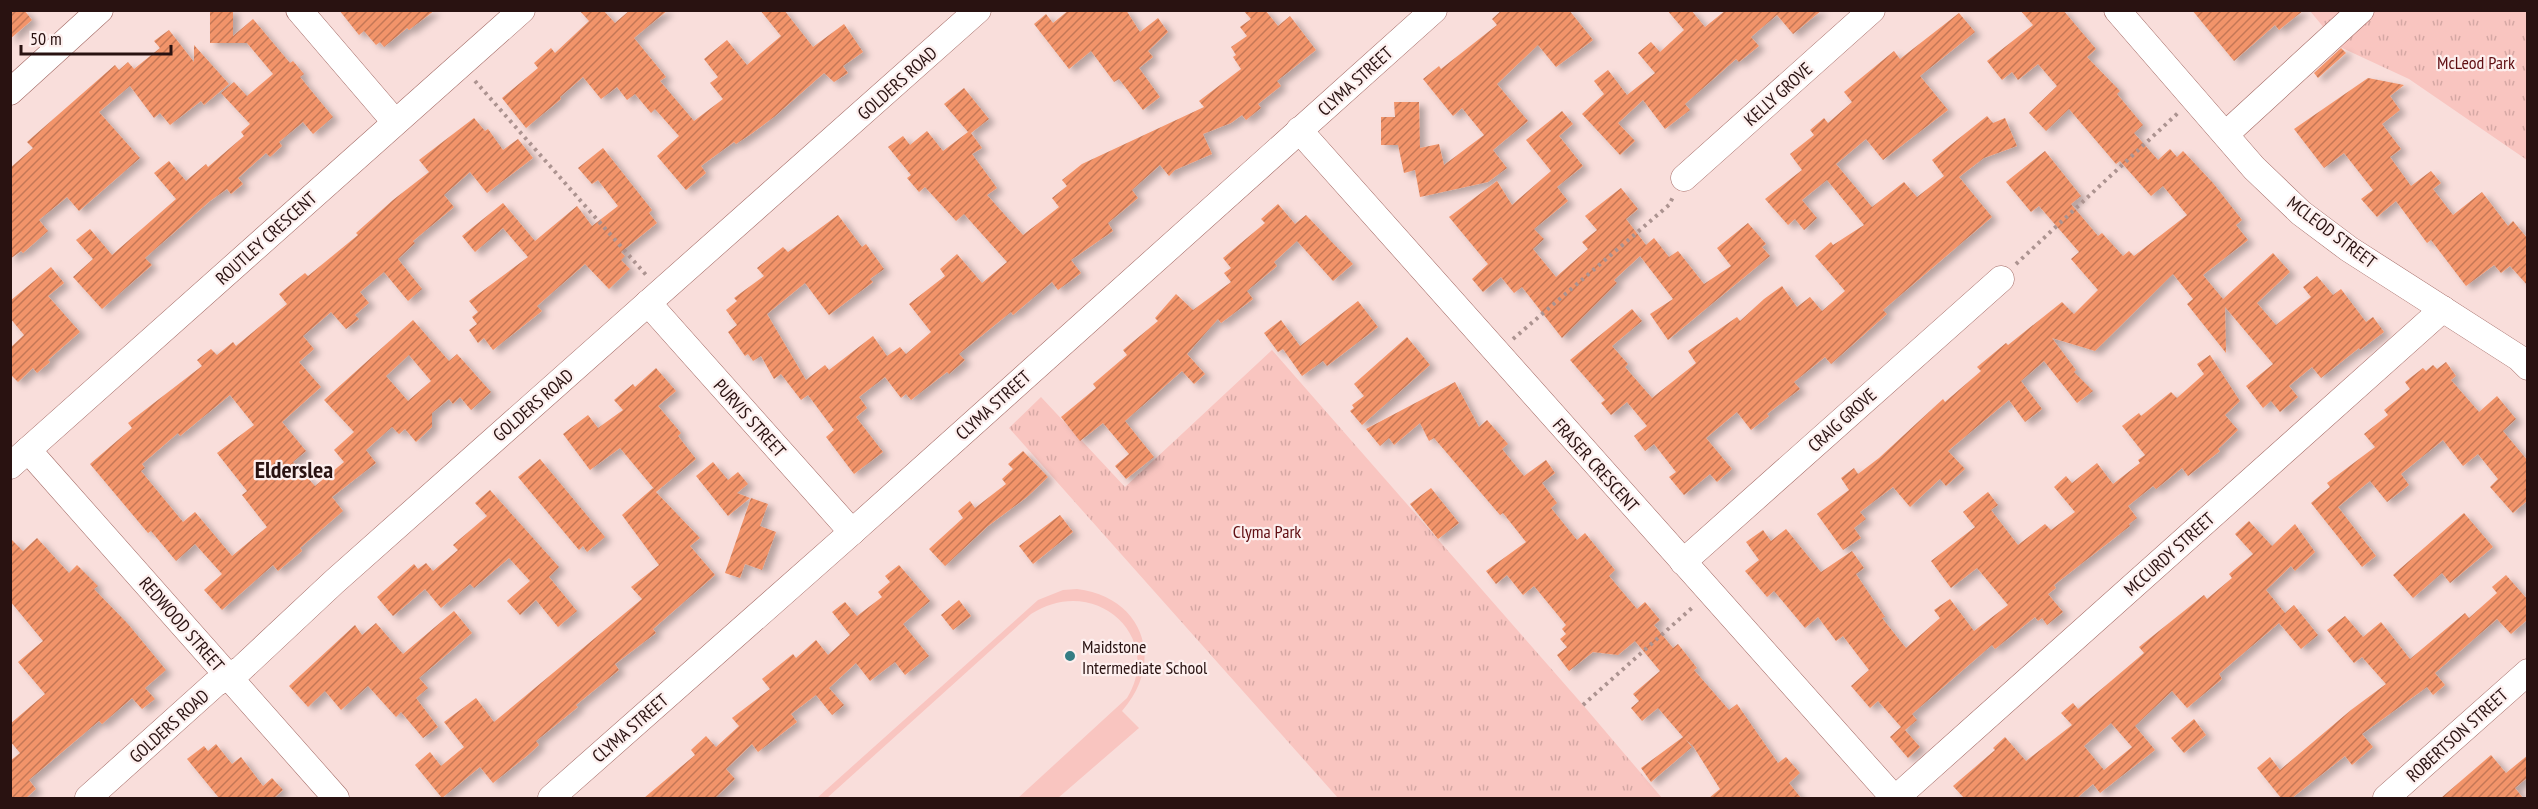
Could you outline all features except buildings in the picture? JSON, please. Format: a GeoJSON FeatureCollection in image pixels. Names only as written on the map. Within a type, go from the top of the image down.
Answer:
{"type":"FeatureCollection","features":[{"type":"Feature","properties":{"kind":"street"},"geometry":{"type":"LineString","coordinates":[[10,92],[100,10]]}},
{"type":"Feature","properties":{"kind":"street"},"geometry":{"type":"LineString","coordinates":[[299,10],[395,122]]}},
{"type":"Feature","properties":{"kind":"street","name":"ROUTLEY CRESCENT"},"geometry":{"type":"LineString","coordinates":[[19,458],[522,10]]}},
{"type":"Feature","properties":{"kind":"street","name":"GOLDERS ROAD"},"geometry":{"type":"LineString","coordinates":[[88,798],[215,684],[241,669],[351,566],[978,10]]}},
{"type":"Feature","properties":{"kind":"street","name":"CLYMA STREET"},"geometry":{"type":"LineString","coordinates":[[551,798],[852,532],[1434,10]]}},
{"type":"Feature","properties":{"kind":"street","name":"KELLY GROVE"},"geometry":{"type":"LineString","coordinates":[[1684,178],[1872,10]]}},
{"type":"Feature","properties":{"kind":"street","name":"MCLEOD STREET"},"geometry":{"type":"LineString","coordinates":[[2117,10],[2254,168],[2301,213],[2349,249],[2518,358],[2528,367]]}},
{"type":"Feature","properties":{"kind":"street"},"geometry":{"type":"LineString","coordinates":[[2226,134],[2361,10]]}},
{"type":"Feature","properties":{"kind":"street","name":"FRASER CRESCENT"},"geometry":{"type":"LineString","coordinates":[[1299,130],[1895,798]]}},
{"type":"Feature","properties":{"kind":"street","name":"CRAIG GROVE"},"geometry":{"type":"LineString","coordinates":[[1683,562],[2001,279]]}},
{"type":"Feature","properties":{"kind":"street","name":"PURVIS STREET"},"geometry":{"type":"LineString","coordinates":[[655,298],[852,532]]}},
{"type":"Feature","properties":{"kind":"street","name":"MCCURDY STREET"},"geometry":{"type":"LineString","coordinates":[[1895,798],[2442,309]]}},
{"type":"Feature","properties":{"kind":"street","name":"REDWOOD STREET"},"geometry":{"type":"LineString","coordinates":[[19,458],[228,677],[336,798]]}},
{"type":"Feature","properties":{"kind":"street","name":"ROBERTSON STREET"},"geometry":{"type":"LineString","coordinates":[[2386,798],[2528,672]]}},
{"type":"Feature","properties":{"kind":"path"},"geometry":{"type":"LineString","coordinates":[[461,64],[655,298]]}},
{"type":"Feature","properties":{"kind":"path"},"geometry":{"type":"LineString","coordinates":[[2001,279],[2193,99]]}},
{"type":"Feature","properties":{"kind":"path"},"geometry":{"type":"LineString","coordinates":[[1496,353],[1669,205],[1684,178]]}},
{"type":"Feature","properties":{"kind":"path"},"geometry":{"type":"LineString","coordinates":[[1583,705],[1710,592]]}},
{"type":"Feature","properties":{"kind":"green space","name":"McLeod Park"},"geometry":{"type":"Polygon","coordinates":[[[2310,11],[2527,11],[2527,160],[2409,79],[2340,47],[2310,11]]]}},
{"type":"Feature","properties":{"kind":"green space","name":"Clyma Park"},"geometry":{"type":"Polygon","coordinates":[[[1272,350],[1662,798],[1338,798],[1009,428],[1041,397],[1125,487],[1272,350]]]}},
{"type":"Feature","properties":{"kind":"green space"},"geometry":{"type":"Polygon","coordinates":[[[1077,589],[1100,594],[1118,604],[1132,618],[1141,634],[1144,653],[1143,672],[1135,692],[1122,711],[1139,728],[1058,798],[1018,798],[1127,698],[1136,675],[1137,653],[1130,633],[1117,617],[1099,606],[1078,601],[1055,603],[1031,614],[827,798],[817,798],[1038,600],[1063,590],[1077,589]]]}},
{"type":"Feature","properties":{"kind":"place","name":"Maidstone Intermediate School"},"geometry":{"type":"Point","coordinates":[1070,656]}},
{"type":"Feature","properties":{"kind":"district","name":"Elderslea"},"geometry":{"type":"Point","coordinates":[294,469]}}]}
